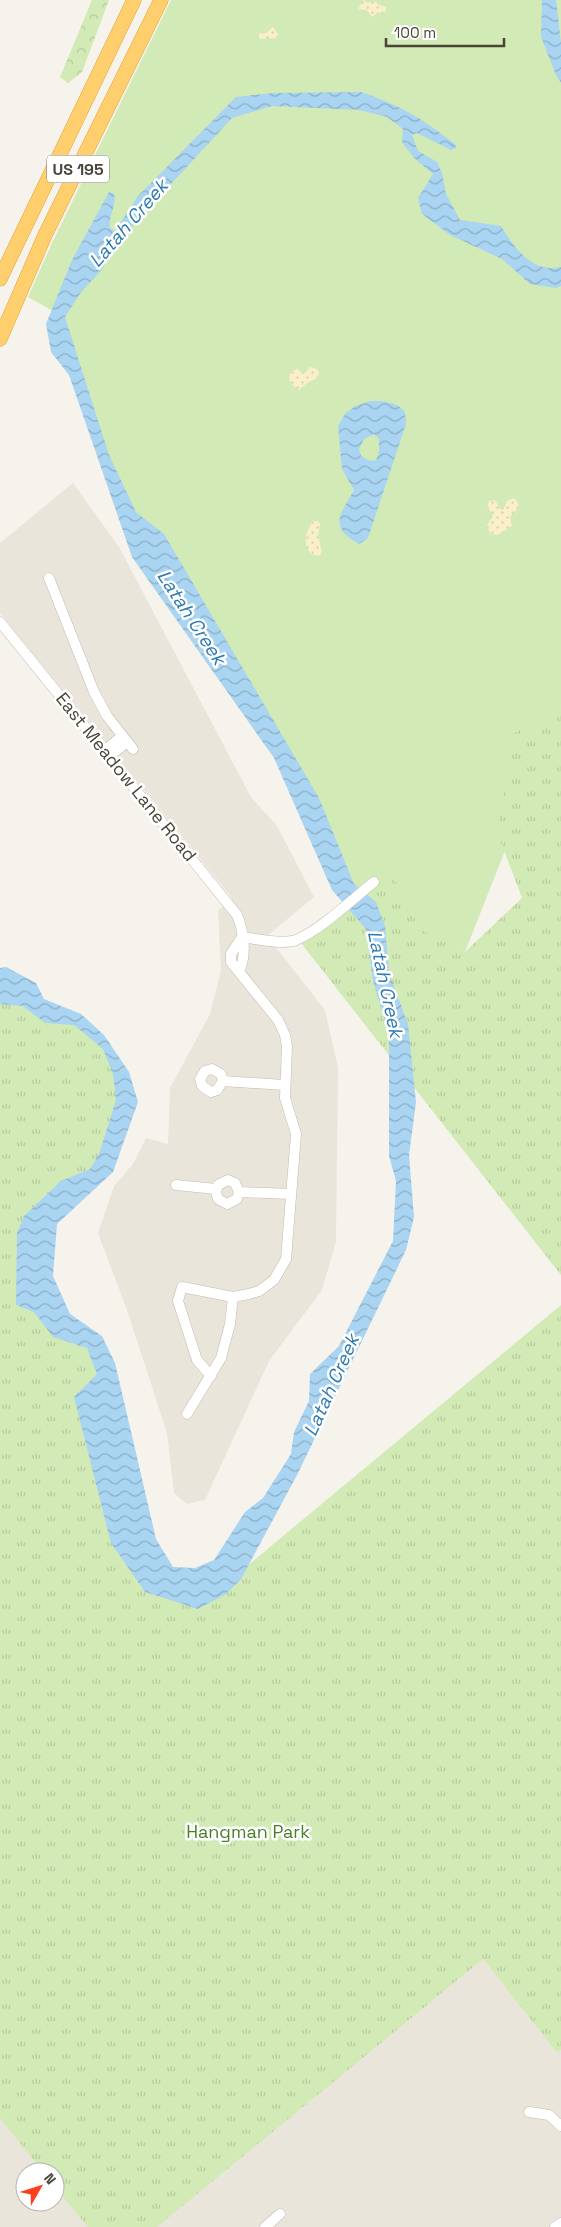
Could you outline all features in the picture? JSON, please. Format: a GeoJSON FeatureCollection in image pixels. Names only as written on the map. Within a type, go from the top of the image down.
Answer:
{"type":"FeatureCollection","features":[{"type":"Feature","properties":{"kind":"highway","name":"US 195"},"geometry":{"type":"LineString","coordinates":[[0,279],[134,0]]}},
{"type":"Feature","properties":{"kind":"highway","name":"US 195"},"geometry":{"type":"LineString","coordinates":[[0,340],[45,235],[161,0]]}},
{"type":"Feature","properties":{"kind":"street"},"geometry":{"type":"LineString","coordinates":[[49,578],[94,692],[107,716],[127,742],[107,754]]}},
{"type":"Feature","properties":{"kind":"street","name":"East Meadow Lane Road"},"geometry":{"type":"LineString","coordinates":[[0,622],[237,915],[242,937]]}},
{"type":"Feature","properties":{"kind":"street"},"geometry":{"type":"LineString","coordinates":[[211,1376],[198,1360],[178,1301],[182,1287],[233,1297],[259,1291],[274,1280],[286,1258],[296,1134],[285,1098],[287,1046],[282,1027],[232,965],[231,954],[242,937],[269,941],[295,940],[321,924],[374,882]]}},
{"type":"Feature","properties":{"kind":"street"},"geometry":{"type":"LineString","coordinates":[[223,1081],[284,1086]]}},
{"type":"Feature","properties":{"kind":"street"},"geometry":{"type":"LineString","coordinates":[[228,1180],[235,1183],[240,1192],[237,1199],[228,1204],[218,1199],[216,1189],[221,1182],[228,1180]]}},
{"type":"Feature","properties":{"kind":"street"},"geometry":{"type":"LineString","coordinates":[[176,1185],[216,1189]]}},
{"type":"Feature","properties":{"kind":"street"},"geometry":{"type":"LineString","coordinates":[[240,1192],[291,1194]]}},
{"type":"Feature","properties":{"kind":"street"},"geometry":{"type":"LineString","coordinates":[[187,1414],[222,1358],[230,1324],[233,1297]]}},
{"type":"Feature","properties":{"kind":"street"},"geometry":{"type":"LineString","coordinates":[[529,2112],[549,2115],[561,2126]]}},
{"type":"Feature","properties":{"kind":"street"},"geometry":{"type":"LineString","coordinates":[[265,2227],[280,2214]]}},
{"type":"Feature","properties":{"kind":"street"},"geometry":{"type":"LineString","coordinates":[[555,2227],[561,2223]]}},
{"type":"Feature","properties":{"kind":"shaded area"},"geometry":{"type":"Polygon","coordinates":[[[73,483],[119,547],[251,797],[277,826],[314,897],[267,936],[325,1010],[338,1068],[336,1242],[322,1290],[269,1361],[205,1500],[187,1504],[174,1493],[167,1433],[127,1310],[98,1233],[114,1186],[133,1164],[146,1138],[168,1144],[170,1088],[210,1014],[221,970],[218,911],[232,898],[0,613],[0,543],[73,483]]]}},
{"type":"Feature","properties":{"kind":"shaded area"},"geometry":{"type":"Polygon","coordinates":[[[483,1959],[557,2053],[561,2050],[561,2227],[156,2227],[483,1959]]]}},
{"type":"Feature","properties":{"kind":"shaded area"},"geometry":{"type":"Polygon","coordinates":[[[0,2116],[37,2162],[15,2162],[15,2212],[65,2212],[65,2197],[89,2227],[0,2227],[0,2116]]]}},
{"type":"Feature","properties":{"kind":"green space"},"geometry":{"type":"Polygon","coordinates":[[[92,0],[109,0],[82,72],[68,83],[60,77],[92,0]]]}},
{"type":"Feature","properties":{"kind":"green space"},"geometry":{"type":"Polygon","coordinates":[[[171,0],[561,0],[561,709],[465,952],[354,903],[311,808],[128,514],[58,314],[28,297],[53,241],[171,0]]]}},
{"type":"Feature","properties":{"kind":"green space"},"geometry":{"type":"Polygon","coordinates":[[[561,709],[561,1275],[301,943],[391,872],[421,930],[465,952],[522,898],[497,832],[507,778],[503,753],[509,736],[561,709]]]}},
{"type":"Feature","properties":{"kind":"green space","name":"Hangman Park"},"geometry":{"type":"Polygon","coordinates":[[[0,990],[79,1020],[103,1042],[122,1073],[101,1172],[64,1196],[33,1280],[94,1341],[158,1580],[247,1566],[561,1305],[561,2050],[557,2053],[483,1959],[157,2227],[88,2227],[65,2199],[65,2162],[35,2162],[0,2118],[0,990]]]}},
{"type":"Feature","properties":{"kind":"sand"},"geometry":{"type":"Polygon","coordinates":[[[363,0],[368,3],[374,1],[386,7],[386,11],[378,12],[372,17],[367,10],[358,9],[363,0]]]}},
{"type":"Feature","properties":{"kind":"sand"},"geometry":{"type":"Polygon","coordinates":[[[273,27],[278,34],[276,38],[259,39],[259,33],[266,33],[273,27]]]}},
{"type":"Feature","properties":{"kind":"sand"},"geometry":{"type":"Polygon","coordinates":[[[310,367],[317,369],[319,373],[317,378],[299,390],[292,385],[289,378],[291,372],[297,369],[304,374],[310,367]]]}},
{"type":"Feature","properties":{"kind":"sand"},"geometry":{"type":"Polygon","coordinates":[[[514,498],[519,507],[510,517],[512,526],[498,535],[491,534],[487,527],[493,516],[487,507],[489,501],[495,500],[500,509],[503,510],[507,501],[514,498]]]}},
{"type":"Feature","properties":{"kind":"sand"},"geometry":{"type":"Polygon","coordinates":[[[313,521],[318,521],[320,524],[318,536],[322,552],[319,556],[311,554],[306,542],[308,529],[313,521]]]}},
{"type":"Feature","properties":{"kind":"water"},"geometry":{"type":"Polygon","coordinates":[[[542,0],[556,0],[561,43],[561,83],[541,37],[542,0]]]}},
{"type":"Feature","properties":{"kind":"water","name":"Latah Creek"},"geometry":{"type":"Polygon","coordinates":[[[361,92],[388,102],[411,114],[455,144],[456,148],[451,150],[417,133],[412,135],[418,151],[437,162],[442,173],[446,194],[460,220],[501,226],[518,250],[533,263],[551,268],[561,267],[561,286],[556,288],[530,284],[502,259],[450,235],[422,214],[418,198],[433,174],[414,158],[402,142],[403,129],[387,117],[359,110],[272,106],[232,118],[122,237],[100,272],[81,292],[65,317],[109,455],[136,512],[164,534],[319,798],[354,884],[376,902],[385,926],[389,973],[408,1024],[416,1102],[409,1155],[414,1217],[406,1250],[297,1475],[241,1579],[226,1594],[198,1609],[145,1592],[111,1543],[74,1397],[97,1374],[87,1348],[53,1337],[34,1312],[16,1305],[17,1233],[24,1216],[61,1181],[90,1169],[99,1154],[116,1100],[113,1074],[103,1049],[74,1025],[45,1023],[23,1006],[0,1004],[0,968],[6,967],[36,983],[44,999],[81,1014],[104,1035],[129,1072],[138,1102],[113,1172],[57,1224],[53,1276],[70,1314],[102,1336],[115,1363],[156,1539],[173,1567],[195,1568],[214,1560],[245,1512],[263,1498],[291,1454],[294,1432],[309,1401],[310,1374],[339,1346],[393,1241],[396,1181],[389,1156],[389,1034],[373,981],[366,929],[332,890],[274,758],[132,557],[69,375],[51,352],[46,324],[72,260],[109,192],[114,194],[115,198],[110,228],[115,231],[138,196],[236,97],[273,93],[361,92]]]}},
{"type":"Feature","properties":{"kind":"water"},"geometry":{"type":"Polygon","coordinates":[[[371,401],[394,404],[405,412],[406,424],[370,532],[367,539],[359,544],[349,538],[340,526],[341,514],[354,490],[342,469],[338,426],[345,414],[355,406],[371,401]],[[374,434],[364,439],[359,449],[361,456],[370,461],[376,460],[379,452],[379,439],[374,434]]]}}]}
